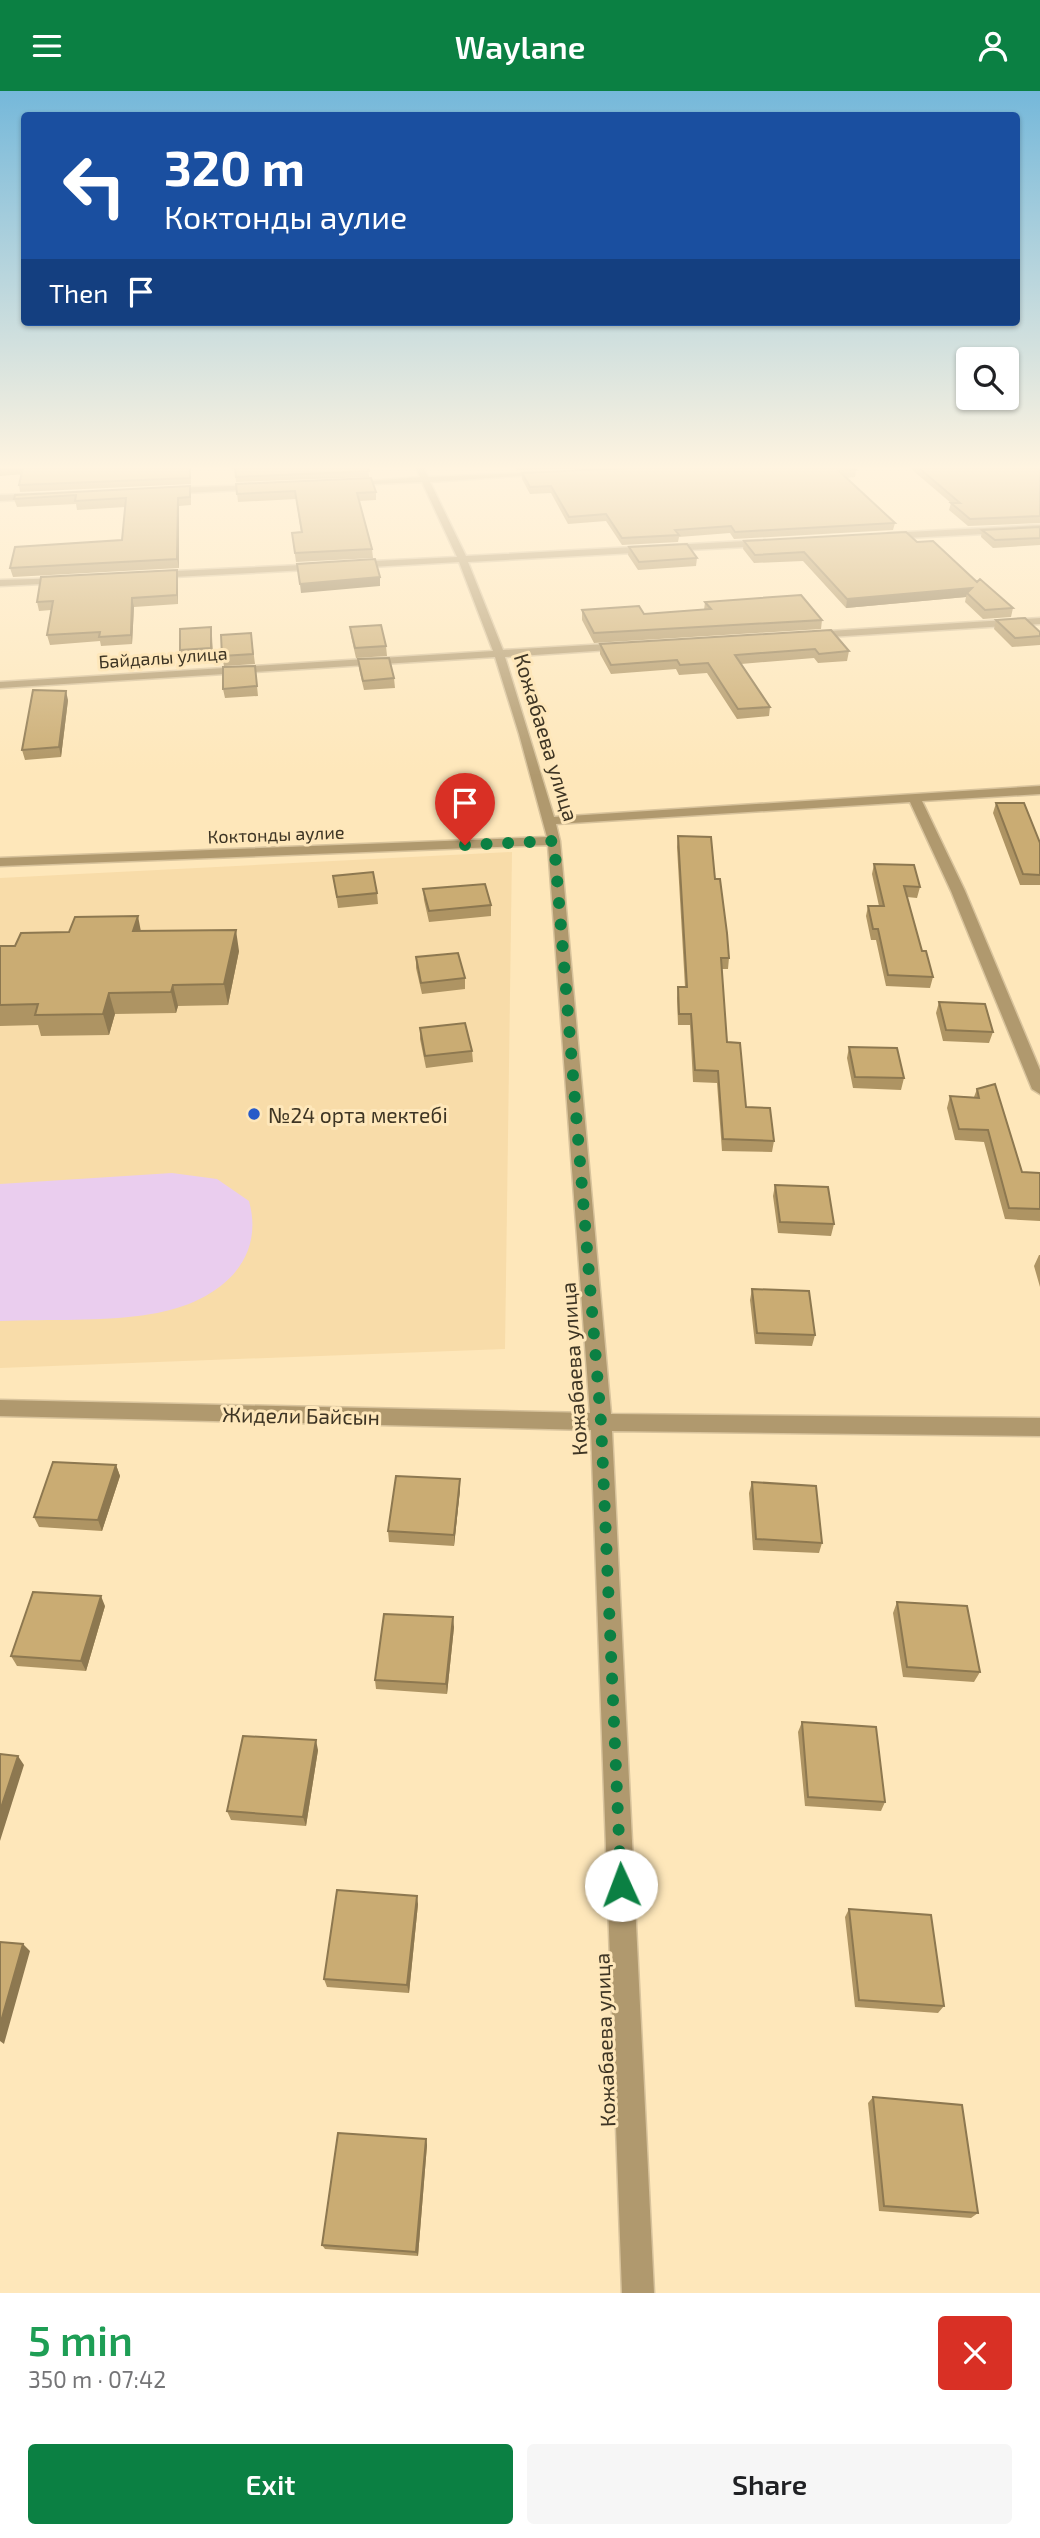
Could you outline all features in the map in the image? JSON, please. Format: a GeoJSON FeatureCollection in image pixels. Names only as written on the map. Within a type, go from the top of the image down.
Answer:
{"type":"FeatureCollection","features":[{"type":"Feature","properties":{"kind":"street"},"geometry":{"type":"LineString","coordinates":[[136,576],[237,571]]}},
{"type":"Feature","properties":{"kind":"street","name":"Кожабаева улица"},"geometry":{"type":"LineString","coordinates":[[467,571],[499,654],[554,841],[601,1422],[638,2293]]}},
{"type":"Feature","properties":{"kind":"street"},"geometry":{"type":"LineString","coordinates":[[0,583],[68,580]]}},
{"type":"Feature","properties":{"kind":"street"},"geometry":{"type":"LineString","coordinates":[[804,636],[1040,621]]}},
{"type":"Feature","properties":{"kind":"street","name":"Байдалы улица"},"geometry":{"type":"LineString","coordinates":[[0,685],[638,645]]}},
{"type":"Feature","properties":{"kind":"street"},"geometry":{"type":"LineString","coordinates":[[549,821],[1040,790]]}},
{"type":"Feature","properties":{"kind":"street"},"geometry":{"type":"LineString","coordinates":[[914,798],[958,891],[1040,1089]]}},
{"type":"Feature","properties":{"kind":"street","name":"Коктонды аулие"},"geometry":{"type":"LineString","coordinates":[[0,862],[554,841]]}},
{"type":"Feature","properties":{"kind":"street","name":"Жидели Байсын"},"geometry":{"type":"LineString","coordinates":[[0,1408],[601,1422],[1040,1427]]}},
{"type":"Feature","properties":{"kind":"shaded area","name":"№24 орта мектебі"},"geometry":{"type":"Polygon","coordinates":[[[512,852],[505,1349],[0,1368],[0,878],[512,852]]]}},
{"type":"Feature","properties":{"kind":"shaded area"},"geometry":{"type":"Polygon","coordinates":[[[172,1173],[217,1179],[249,1201],[252,1224],[250,1245],[242,1263],[229,1279],[194,1302],[151,1314],[95,1319],[0,1321],[0,1184],[172,1173]]]}},
{"type":"Feature","properties":{"kind":"building"},"geometry":{"type":"Polygon","coordinates":[[[177,571],[177,595],[132,598],[131,635],[99,637],[100,632],[47,635],[53,601],[37,602],[41,577],[177,571]]]}},
{"type":"Feature","properties":{"kind":"building"},"geometry":{"type":"Polygon","coordinates":[[[298,571],[378,571],[380,577],[300,584],[298,571]]]}},
{"type":"Feature","properties":{"kind":"building"},"geometry":{"type":"Polygon","coordinates":[[[821,571],[965,571],[977,582],[980,579],[1013,608],[985,610],[967,593],[972,588],[847,599],[821,571]]]}},
{"type":"Feature","properties":{"kind":"building"},"geometry":{"type":"Polygon","coordinates":[[[801,595],[822,620],[594,633],[582,610],[639,606],[644,614],[711,609],[705,602],[801,595]]]}},
{"type":"Feature","properties":{"kind":"building"},"geometry":{"type":"Polygon","coordinates":[[[1025,618],[1040,632],[1040,636],[1015,638],[996,620],[1025,618]]]}},
{"type":"Feature","properties":{"kind":"building"},"geometry":{"type":"Polygon","coordinates":[[[381,625],[386,646],[355,648],[350,627],[381,625]]]}},
{"type":"Feature","properties":{"kind":"building"},"geometry":{"type":"Polygon","coordinates":[[[211,627],[211,648],[180,650],[180,629],[211,627]]]}},
{"type":"Feature","properties":{"kind":"building"},"geometry":{"type":"Polygon","coordinates":[[[831,630],[849,651],[819,654],[815,649],[735,655],[770,707],[738,709],[708,663],[680,665],[677,660],[611,665],[600,644],[831,630]]]}},
{"type":"Feature","properties":{"kind":"building"},"geometry":{"type":"Polygon","coordinates":[[[251,633],[253,654],[222,656],[221,635],[251,633]]]}},
{"type":"Feature","properties":{"kind":"building"},"geometry":{"type":"Polygon","coordinates":[[[389,658],[394,678],[363,681],[358,659],[389,658]]]}},
{"type":"Feature","properties":{"kind":"building"},"geometry":{"type":"Polygon","coordinates":[[[255,666],[257,686],[223,689],[223,667],[255,666]]]}},
{"type":"Feature","properties":{"kind":"building"},"geometry":{"type":"Polygon","coordinates":[[[33,690],[66,691],[59,747],[22,750],[33,690]]]}},
{"type":"Feature","properties":{"kind":"building"},"geometry":{"type":"Polygon","coordinates":[[[996,803],[1024,803],[1040,843],[1040,875],[1023,874],[996,803]]]}},
{"type":"Feature","properties":{"kind":"building"},"geometry":{"type":"Polygon","coordinates":[[[678,836],[711,837],[715,879],[720,879],[729,958],[721,958],[727,1042],[740,1043],[746,1107],[770,1108],[774,1141],[723,1139],[718,1071],[695,1070],[691,1014],[679,1014],[678,987],[687,987],[678,836]]]}},
{"type":"Feature","properties":{"kind":"building"},"geometry":{"type":"Polygon","coordinates":[[[874,864],[914,865],[920,887],[904,886],[922,951],[926,951],[933,977],[888,975],[878,929],[873,929],[868,906],[884,906],[874,864]]]}},
{"type":"Feature","properties":{"kind":"building"},"geometry":{"type":"Polygon","coordinates":[[[373,872],[377,893],[337,897],[333,876],[373,872]]]}},
{"type":"Feature","properties":{"kind":"building"},"geometry":{"type":"Polygon","coordinates":[[[485,884],[491,905],[429,911],[423,889],[485,884]]]}},
{"type":"Feature","properties":{"kind":"building"},"geometry":{"type":"Polygon","coordinates":[[[138,916],[133,931],[236,930],[224,984],[173,985],[171,992],[109,993],[103,1014],[35,1015],[38,1004],[0,1005],[0,946],[15,946],[21,933],[69,932],[75,917],[138,916]]]}},
{"type":"Feature","properties":{"kind":"building"},"geometry":{"type":"Polygon","coordinates":[[[458,953],[465,978],[421,983],[416,957],[458,953]]]}},
{"type":"Feature","properties":{"kind":"building"},"geometry":{"type":"Polygon","coordinates":[[[939,1002],[985,1004],[993,1032],[946,1030],[939,1002]]]}},
{"type":"Feature","properties":{"kind":"building"},"geometry":{"type":"Polygon","coordinates":[[[465,1023],[472,1051],[425,1056],[420,1028],[465,1023]]]}},
{"type":"Feature","properties":{"kind":"building"},"geometry":{"type":"Polygon","coordinates":[[[849,1047],[897,1048],[904,1078],[855,1077],[849,1047]]]}},
{"type":"Feature","properties":{"kind":"building"},"geometry":{"type":"Polygon","coordinates":[[[995,1084],[1022,1172],[1040,1173],[1040,1209],[1009,1208],[988,1130],[959,1129],[950,1096],[979,1098],[977,1089],[995,1084]]]}},
{"type":"Feature","properties":{"kind":"building"},"geometry":{"type":"Polygon","coordinates":[[[775,1185],[828,1187],[834,1224],[780,1222],[775,1185]]]}},
{"type":"Feature","properties":{"kind":"building"},"geometry":{"type":"Polygon","coordinates":[[[752,1289],[809,1291],[815,1335],[757,1333],[752,1289]]]}},
{"type":"Feature","properties":{"kind":"building"},"geometry":{"type":"Polygon","coordinates":[[[53,1462],[116,1465],[98,1520],[34,1517],[53,1462]]]}},
{"type":"Feature","properties":{"kind":"building"},"geometry":{"type":"Polygon","coordinates":[[[396,1476],[460,1479],[454,1535],[388,1531],[396,1476]]]}},
{"type":"Feature","properties":{"kind":"building"},"geometry":{"type":"Polygon","coordinates":[[[752,1482],[816,1486],[822,1543],[756,1539],[752,1482]]]}},
{"type":"Feature","properties":{"kind":"building"},"geometry":{"type":"Polygon","coordinates":[[[33,1592],[101,1596],[81,1661],[11,1656],[33,1592]]]}},
{"type":"Feature","properties":{"kind":"building"},"geometry":{"type":"Polygon","coordinates":[[[897,1602],[967,1606],[980,1672],[907,1667],[897,1602]]]}},
{"type":"Feature","properties":{"kind":"building"},"geometry":{"type":"Polygon","coordinates":[[[384,1614],[453,1617],[446,1684],[375,1680],[384,1614]]]}},
{"type":"Feature","properties":{"kind":"building"},"geometry":{"type":"Polygon","coordinates":[[[802,1722],[876,1727],[885,1802],[808,1797],[802,1722]]]}},
{"type":"Feature","properties":{"kind":"building"},"geometry":{"type":"Polygon","coordinates":[[[243,1736],[316,1740],[303,1817],[227,1811],[243,1736]]]}},
{"type":"Feature","properties":{"kind":"building"},"geometry":{"type":"Polygon","coordinates":[[[0,1754],[18,1756],[0,1811],[0,1754]]]}},
{"type":"Feature","properties":{"kind":"building"},"geometry":{"type":"Polygon","coordinates":[[[337,1890],[417,1896],[407,1985],[324,1979],[337,1890]]]}},
{"type":"Feature","properties":{"kind":"building"},"geometry":{"type":"Polygon","coordinates":[[[849,1909],[931,1915],[944,2006],[859,2000],[849,1909]]]}},
{"type":"Feature","properties":{"kind":"building"},"geometry":{"type":"Polygon","coordinates":[[[0,1942],[23,1944],[0,2025],[0,1942]]]}},
{"type":"Feature","properties":{"kind":"building"},"geometry":{"type":"Polygon","coordinates":[[[873,2097],[962,2105],[978,2213],[884,2206],[873,2097]]]}},
{"type":"Feature","properties":{"kind":"building"},"geometry":{"type":"Polygon","coordinates":[[[338,2133],[426,2139],[416,2252],[322,2245],[338,2133]]]}},
{"type":"Feature","properties":{"kind":"place","name":"№24 орта мектебі"},"geometry":{"type":"Point","coordinates":[254,1114]}},
{"type":"Feature","properties":{"kind":"route"},"geometry":{"type":"LineString","coordinates":[[465,845],[554,841],[601,1422],[621,1885]]}}]}
